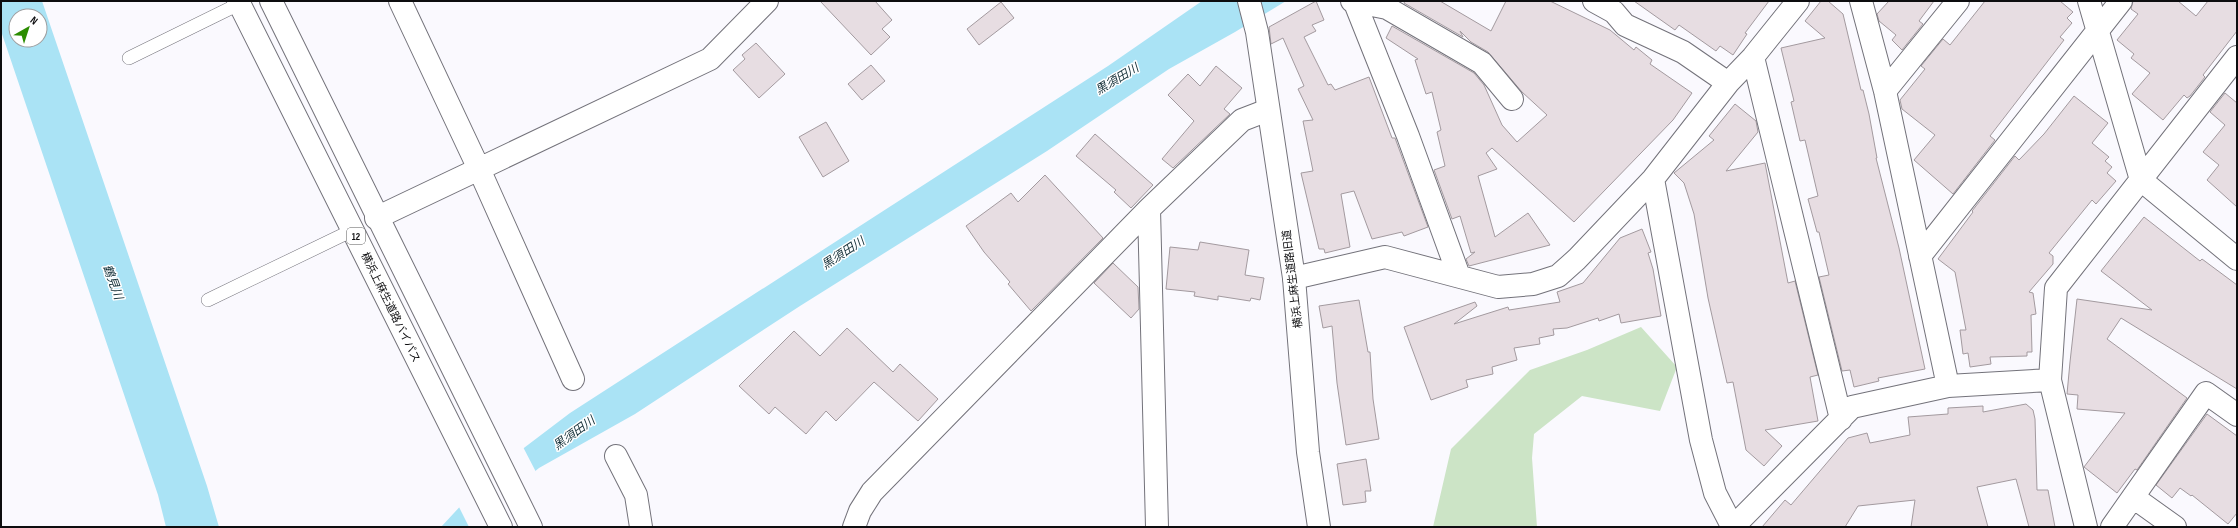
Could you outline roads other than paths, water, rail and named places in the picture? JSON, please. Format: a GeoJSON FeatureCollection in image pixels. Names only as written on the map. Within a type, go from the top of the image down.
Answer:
{"type":"FeatureCollection","features":[{"type":"Feature","properties":{"kind":"street","name":"12"},"geometry":{"type":"LineString","coordinates":[[271,1],[376,218],[531,527]]}},
{"type":"Feature","properties":{"kind":"street"},"geometry":{"type":"LineString","coordinates":[[400,1],[479,169],[573,379]]}},
{"type":"Feature","properties":{"kind":"street"},"geometry":{"type":"LineString","coordinates":[[376,218],[710,59],[767,1]]}},
{"type":"Feature","properties":{"kind":"street","name":"横浜上麻生道路旧道"},"geometry":{"type":"LineString","coordinates":[[1249,1],[1257,32],[1294,278],[1308,452],[1319,527]]}},
{"type":"Feature","properties":{"kind":"street"},"geometry":{"type":"LineString","coordinates":[[1594,1],[1617,7],[1625,25],[1683,52],[1728,83]]}},
{"type":"Feature","properties":{"kind":"street"},"geometry":{"type":"LineString","coordinates":[[1294,278],[1385,256],[1498,288],[1533,284],[1558,276],[1577,259],[1653,179],[1728,83],[1753,57],[1798,1]]}},
{"type":"Feature","properties":{"kind":"street"},"geometry":{"type":"LineString","coordinates":[[1861,1],[1886,91],[1948,386]]}},
{"type":"Feature","properties":{"kind":"street"},"geometry":{"type":"LineString","coordinates":[[1886,91],[1958,1]]}},
{"type":"Feature","properties":{"kind":"street"},"geometry":{"type":"LineString","coordinates":[[2089,1],[2141,180],[2237,259]]}},
{"type":"Feature","properties":{"kind":"street"},"geometry":{"type":"LineString","coordinates":[[1920,256],[2121,1]]}},
{"type":"Feature","properties":{"kind":"street","name":"横浜上麻生道路バイパス"},"geometry":{"type":"LineString","coordinates":[[239,2],[499,524]]}},
{"type":"Feature","properties":{"kind":"street"},"geometry":{"type":"LineString","coordinates":[[1353,2],[1387,8],[1482,64],[1512,99]]}},
{"type":"Feature","properties":{"kind":"street"},"geometry":{"type":"LineString","coordinates":[[1353,2],[1408,136],[1459,276]]}},
{"type":"Feature","properties":{"kind":"street"},"geometry":{"type":"LineString","coordinates":[[1753,57],[1841,419]]}},
{"type":"Feature","properties":{"kind":"street"},"geometry":{"type":"LineString","coordinates":[[2086,527],[2050,380],[2056,288],[2237,57]]}},
{"type":"Feature","properties":{"kind":"street"},"geometry":{"type":"LineString","coordinates":[[854,527],[860,511],[872,492],[1149,209],[1242,120],[1268,110]]}},
{"type":"Feature","properties":{"kind":"street"},"geometry":{"type":"LineString","coordinates":[[1653,179],[1701,440],[1715,493],[1733,526],[1852,407],[1948,386],[2050,380]]}},
{"type":"Feature","properties":{"kind":"street"},"geometry":{"type":"LineString","coordinates":[[1149,209],[1157,527]]}},
{"type":"Feature","properties":{"kind":"street"},"geometry":{"type":"LineString","coordinates":[[2112,527],[2206,393],[2237,414]]}},
{"type":"Feature","properties":{"kind":"street"},"geometry":{"type":"LineString","coordinates":[[616,456],[636,495],[641,527]]}},
{"type":"Feature","properties":{"kind":"street"},"geometry":{"type":"LineString","coordinates":[[2133,497],[2175,527]]}},
{"type":"Feature","properties":{"kind":"lane"},"geometry":{"type":"LineString","coordinates":[[129,58],[239,2]]}},
{"type":"Feature","properties":{"kind":"lane"},"geometry":{"type":"LineString","coordinates":[[208,300],[353,230]]}},
{"type":"Feature","properties":{"kind":"water","name":"鶴見川"},"geometry":{"type":"Polygon","coordinates":[[[1,1],[42,1],[44,8],[8,8],[8,48],[48,48],[48,19],[207,486],[219,527],[166,527],[158,495],[1,31],[1,1]]]}},
{"type":"Feature","properties":{"kind":"water","name":"黒須田川"},"geometry":{"type":"Polygon","coordinates":[[[1202,1],[1286,1],[1169,69],[1047,151],[800,306],[635,414],[539,468],[507,494],[474,527],[441,527],[492,472],[570,413],[1108,66],[1202,1]]]}}]}
